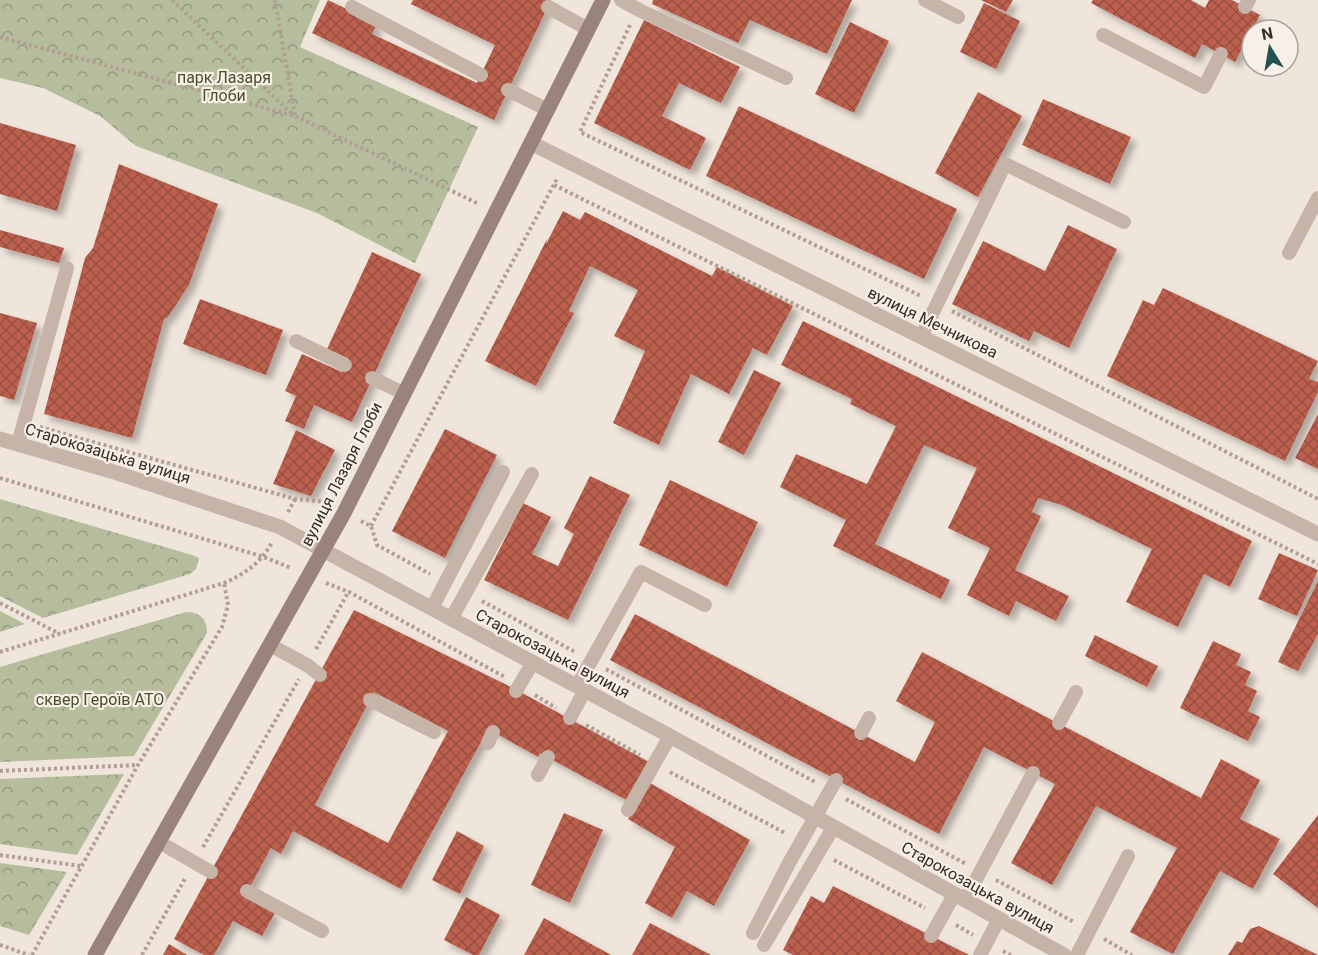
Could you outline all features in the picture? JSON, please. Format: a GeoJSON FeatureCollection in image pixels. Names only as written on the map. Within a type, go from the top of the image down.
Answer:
{"type":"FeatureCollection","features":[{"type":"Feature","properties":{"kind":"main road","name":"вулиця Лазаря Глоби"},"geometry":{"type":"LineString","coordinates":[[95,955],[344,513],[603,0]]}},
{"type":"Feature","properties":{"kind":"street","name":"вулиця Мечникова"},"geometry":{"type":"LineString","coordinates":[[531,143],[1318,534]]}},
{"type":"Feature","properties":{"kind":"street","name":"Старокозацька вулиця"},"geometry":{"type":"LineString","coordinates":[[0,439],[122,474],[280,527],[670,736],[999,919],[1048,951],[1064,955]]}},
{"type":"Feature","properties":{"kind":"lane"},"geometry":{"type":"LineString","coordinates":[[621,0],[786,78]]}},
{"type":"Feature","properties":{"kind":"lane"},"geometry":{"type":"LineString","coordinates":[[925,0],[958,17]]}},
{"type":"Feature","properties":{"kind":"lane"},"geometry":{"type":"LineString","coordinates":[[352,7],[481,75]]}},
{"type":"Feature","properties":{"kind":"lane"},"geometry":{"type":"LineString","coordinates":[[548,7],[588,29]]}},
{"type":"Feature","properties":{"kind":"lane"},"geometry":{"type":"LineString","coordinates":[[1103,35],[1204,87],[1221,54]]}},
{"type":"Feature","properties":{"kind":"lane"},"geometry":{"type":"LineString","coordinates":[[508,90],[548,110]]}},
{"type":"Feature","properties":{"kind":"lane"},"geometry":{"type":"LineString","coordinates":[[921,337],[1005,164],[1124,222]]}},
{"type":"Feature","properties":{"kind":"lane"},"geometry":{"type":"LineString","coordinates":[[1289,253],[1318,198]]}},
{"type":"Feature","properties":{"kind":"lane"},"geometry":{"type":"LineString","coordinates":[[18,444],[67,268]]}},
{"type":"Feature","properties":{"kind":"lane"},"geometry":{"type":"LineString","coordinates":[[296,341],[345,365]]}},
{"type":"Feature","properties":{"kind":"lane"},"geometry":{"type":"LineString","coordinates":[[372,378],[403,393]]}},
{"type":"Feature","properties":{"kind":"lane"},"geometry":{"type":"LineString","coordinates":[[432,608],[503,472]]}},
{"type":"Feature","properties":{"kind":"lane"},"geometry":{"type":"LineString","coordinates":[[451,619],[532,474]]}},
{"type":"Feature","properties":{"kind":"lane"},"geometry":{"type":"LineString","coordinates":[[570,718],[581,688],[641,572],[705,605]]}},
{"type":"Feature","properties":{"kind":"lane"},"geometry":{"type":"LineString","coordinates":[[270,645],[307,665],[320,675]]}},
{"type":"Feature","properties":{"kind":"lane"},"geometry":{"type":"LineString","coordinates":[[516,691],[533,662]]}},
{"type":"Feature","properties":{"kind":"lane"},"geometry":{"type":"LineString","coordinates":[[1059,723],[1076,692]]}},
{"type":"Feature","properties":{"kind":"lane"},"geometry":{"type":"LineString","coordinates":[[370,700],[434,732]]}},
{"type":"Feature","properties":{"kind":"lane"},"geometry":{"type":"LineString","coordinates":[[861,733],[869,718]]}},
{"type":"Feature","properties":{"kind":"lane"},"geometry":{"type":"LineString","coordinates":[[628,810],[670,736]]}},
{"type":"Feature","properties":{"kind":"lane"},"geometry":{"type":"LineString","coordinates":[[538,775],[548,757]]}},
{"type":"Feature","properties":{"kind":"lane"},"geometry":{"type":"LineString","coordinates":[[931,936],[960,898],[1033,773]]}},
{"type":"Feature","properties":{"kind":"lane"},"geometry":{"type":"LineString","coordinates":[[753,933],[836,780]]}},
{"type":"Feature","properties":{"kind":"lane"},"geometry":{"type":"LineString","coordinates":[[764,945],[833,828]]}},
{"type":"Feature","properties":{"kind":"lane"},"geometry":{"type":"LineString","coordinates":[[159,842],[211,872]]}},
{"type":"Feature","properties":{"kind":"lane"},"geometry":{"type":"LineString","coordinates":[[1077,955],[1128,856]]}},
{"type":"Feature","properties":{"kind":"lane"},"geometry":{"type":"LineString","coordinates":[[247,891],[322,931]]}},
{"type":"Feature","properties":{"kind":"lane"},"geometry":{"type":"LineString","coordinates":[[980,955],[999,919]]}},
{"type":"Feature","properties":{"kind":"path"},"geometry":{"type":"LineString","coordinates":[[172,0],[295,116]]}},
{"type":"Feature","properties":{"kind":"path"},"geometry":{"type":"LineString","coordinates":[[275,0],[295,116]]}},
{"type":"Feature","properties":{"kind":"path"},"geometry":{"type":"LineString","coordinates":[[638,8],[580,132],[986,328],[1318,499]]}},
{"type":"Feature","properties":{"kind":"path"},"geometry":{"type":"LineString","coordinates":[[0,36],[295,116],[496,213]]}},
{"type":"Feature","properties":{"kind":"path"},"geometry":{"type":"LineString","coordinates":[[371,526],[554,185],[1318,564]]}},
{"type":"Feature","properties":{"kind":"path"},"geometry":{"type":"LineString","coordinates":[[986,328],[989,321]]}},
{"type":"Feature","properties":{"kind":"path"},"geometry":{"type":"LineString","coordinates":[[0,478],[264,557]]}},
{"type":"Feature","properties":{"kind":"path"},"geometry":{"type":"LineString","coordinates":[[0,652],[224,583],[237,577],[264,557],[280,527]]}},
{"type":"Feature","properties":{"kind":"path"},"geometry":{"type":"LineString","coordinates":[[142,955],[377,545]]}},
{"type":"Feature","properties":{"kind":"path"},"geometry":{"type":"LineString","coordinates":[[0,945],[31,955],[138,765],[222,627],[228,605],[224,583]]}},
{"type":"Feature","properties":{"kind":"path"},"geometry":{"type":"LineString","coordinates":[[0,603],[61,634]]}},
{"type":"Feature","properties":{"kind":"path"},"geometry":{"type":"LineString","coordinates":[[0,771],[138,765]]}},
{"type":"Feature","properties":{"kind":"path"},"geometry":{"type":"LineString","coordinates":[[0,855],[81,866]]}},
{"type":"Feature","properties":{"kind":"green space","name":"парк Лазаря Глоби"},"geometry":{"type":"Polygon","coordinates":[[[0,0],[320,0],[300,47],[478,127],[415,263],[317,213],[136,146],[100,116],[43,88],[0,78],[0,0]]]}},
{"type":"Feature","properties":{"kind":"green space"},"geometry":{"type":"Polygon","coordinates":[[[0,499],[192,555],[199,558],[196,569],[190,574],[43,618],[0,596],[0,499]]]}},
{"type":"Feature","properties":{"kind":"green space"},"geometry":{"type":"Polygon","coordinates":[[[0,611],[25,624],[0,632],[0,611]]]}},
{"type":"Feature","properties":{"kind":"green space","name":"сквер Героїв АТО"},"geometry":{"type":"Polygon","coordinates":[[[186,612],[202,617],[207,633],[134,756],[0,762],[0,667],[186,612]]]}},
{"type":"Feature","properties":{"kind":"green space"},"geometry":{"type":"Polygon","coordinates":[[[124,774],[77,855],[0,844],[0,779],[124,774]]]}},
{"type":"Feature","properties":{"kind":"green space"},"geometry":{"type":"Polygon","coordinates":[[[0,863],[67,872],[29,935],[0,926],[0,863]]]}},
{"type":"Feature","properties":{"kind":"building"},"geometry":{"type":"Polygon","coordinates":[[[328,0],[377,24],[372,34],[477,83],[495,45],[411,4],[413,0],[551,0],[494,120],[312,33],[328,0]]]}},
{"type":"Feature","properties":{"kind":"building"},"geometry":{"type":"Polygon","coordinates":[[[653,0],[852,0],[827,54],[750,20],[738,43],[652,4],[653,0]]]}},
{"type":"Feature","properties":{"kind":"building"},"geometry":{"type":"Polygon","coordinates":[[[981,0],[1013,0],[1006,12],[981,0]]]}},
{"type":"Feature","properties":{"kind":"building"},"geometry":{"type":"Polygon","coordinates":[[[1093,0],[1191,0],[1205,8],[1209,0],[1232,0],[1260,15],[1258,18],[1240,18],[1240,53],[1235,62],[1202,44],[1195,58],[1091,3],[1093,0]]]}},
{"type":"Feature","properties":{"kind":"building"},"geometry":{"type":"Polygon","coordinates":[[[984,3],[1020,21],[996,69],[960,52],[984,3]]]}},
{"type":"Feature","properties":{"kind":"building"},"geometry":{"type":"Polygon","coordinates":[[[644,20],[740,67],[721,103],[679,83],[662,116],[706,138],[690,170],[594,123],[644,20]]]}},
{"type":"Feature","properties":{"kind":"building"},"geometry":{"type":"Polygon","coordinates":[[[850,22],[889,41],[854,113],[815,94],[850,22]]]}},
{"type":"Feature","properties":{"kind":"building"},"geometry":{"type":"Polygon","coordinates":[[[978,92],[1022,116],[978,197],[935,173],[978,92]]]}},
{"type":"Feature","properties":{"kind":"building"},"geometry":{"type":"Polygon","coordinates":[[[1043,99],[1131,137],[1110,184],[1022,145],[1043,99]]]}},
{"type":"Feature","properties":{"kind":"building"},"geometry":{"type":"Polygon","coordinates":[[[739,106],[957,209],[924,279],[706,176],[739,106]]]}},
{"type":"Feature","properties":{"kind":"building"},"geometry":{"type":"Polygon","coordinates":[[[0,123],[76,145],[57,211],[0,194],[0,123]]]}},
{"type":"Feature","properties":{"kind":"building"},"geometry":{"type":"Polygon","coordinates":[[[119,164],[218,204],[189,285],[168,317],[164,319],[132,438],[44,414],[85,258],[93,248],[119,164]]]}},
{"type":"Feature","properties":{"kind":"building"},"geometry":{"type":"Polygon","coordinates":[[[563,211],[580,220],[585,212],[712,276],[717,267],[793,306],[767,355],[753,348],[729,394],[691,374],[659,445],[613,423],[645,351],[614,336],[638,290],[590,266],[569,311],[574,313],[536,386],[485,361],[563,211]]]}},
{"type":"Feature","properties":{"kind":"building"},"geometry":{"type":"Polygon","coordinates":[[[1068,225],[1117,249],[1069,348],[1034,331],[1029,341],[952,304],[983,241],[1045,271],[1068,225]]]}},
{"type":"Feature","properties":{"kind":"building"},"geometry":{"type":"Polygon","coordinates":[[[0,230],[64,248],[59,263],[0,247],[0,230]]]}},
{"type":"Feature","properties":{"kind":"building"},"geometry":{"type":"Polygon","coordinates":[[[372,252],[421,274],[352,422],[314,405],[304,429],[285,421],[296,396],[285,391],[302,354],[342,372],[348,358],[327,349],[372,252]]]}},
{"type":"Feature","properties":{"kind":"building"},"geometry":{"type":"Polygon","coordinates":[[[1163,288],[1318,361],[1309,379],[1318,382],[1318,392],[1285,461],[1107,376],[1143,300],[1154,305],[1163,288]]]}},
{"type":"Feature","properties":{"kind":"building"},"geometry":{"type":"Polygon","coordinates":[[[200,299],[283,330],[266,375],[183,344],[200,299]]]}},
{"type":"Feature","properties":{"kind":"building"},"geometry":{"type":"Polygon","coordinates":[[[0,313],[37,323],[14,400],[0,396],[0,313]]]}},
{"type":"Feature","properties":{"kind":"building"},"geometry":{"type":"Polygon","coordinates":[[[803,321],[1252,541],[1230,587],[1204,574],[1178,627],[1126,602],[1152,549],[1062,505],[1038,498],[1032,512],[1041,516],[1015,570],[1069,596],[1056,621],[1016,601],[1009,616],[967,595],[990,548],[948,528],[977,468],[924,445],[875,544],[950,580],[941,599],[833,546],[846,520],[780,487],[796,454],[867,484],[896,426],[850,404],[852,399],[781,365],[803,321]]]}},
{"type":"Feature","properties":{"kind":"building"},"geometry":{"type":"Polygon","coordinates":[[[754,370],[781,383],[744,455],[718,442],[754,370]]]}},
{"type":"Feature","properties":{"kind":"building"},"geometry":{"type":"Polygon","coordinates":[[[1318,414],[1318,469],[1295,458],[1318,414]]]}},
{"type":"Feature","properties":{"kind":"building"},"geometry":{"type":"Polygon","coordinates":[[[445,429],[497,455],[445,558],[392,531],[445,429]]]}},
{"type":"Feature","properties":{"kind":"building"},"geometry":{"type":"Polygon","coordinates":[[[296,430],[335,450],[311,496],[273,484],[296,430]]]}},
{"type":"Feature","properties":{"kind":"building"},"geometry":{"type":"Polygon","coordinates":[[[590,476],[630,495],[568,620],[484,580],[523,503],[551,517],[532,554],[558,566],[574,534],[564,528],[590,476]]]}},
{"type":"Feature","properties":{"kind":"building"},"geometry":{"type":"Polygon","coordinates":[[[670,480],[758,522],[727,587],[639,545],[670,480]]]}},
{"type":"Feature","properties":{"kind":"building"},"geometry":{"type":"Polygon","coordinates":[[[1279,553],[1318,570],[1297,616],[1258,599],[1279,553]]]}},
{"type":"Feature","properties":{"kind":"building"},"geometry":{"type":"Polygon","coordinates":[[[1318,581],[1318,634],[1298,671],[1278,662],[1318,581]]]}},
{"type":"Feature","properties":{"kind":"building"},"geometry":{"type":"Polygon","coordinates":[[[354,610],[511,687],[649,762],[628,801],[540,753],[538,757],[488,729],[401,889],[293,831],[281,854],[271,848],[245,896],[275,913],[262,936],[233,921],[214,955],[204,955],[174,939],[354,610]],[[374,692],[315,805],[388,843],[448,731],[374,692]]]}},
{"type":"Feature","properties":{"kind":"building"},"geometry":{"type":"Polygon","coordinates":[[[635,614],[915,762],[935,722],[896,701],[922,652],[1201,798],[1221,759],[1260,780],[1240,819],[1280,839],[1253,889],[1220,871],[1173,954],[1130,932],[1177,848],[1096,806],[1052,885],[1011,863],[1055,784],[984,747],[939,834],[610,660],[635,614]]]}},
{"type":"Feature","properties":{"kind":"building"},"geometry":{"type":"Polygon","coordinates":[[[1095,635],[1158,666],[1147,687],[1085,656],[1095,635]]]}},
{"type":"Feature","properties":{"kind":"building"},"geometry":{"type":"Polygon","coordinates":[[[1213,641],[1241,654],[1236,665],[1251,672],[1245,685],[1257,691],[1248,711],[1260,717],[1248,741],[1180,708],[1213,641]]]}},
{"type":"Feature","properties":{"kind":"building"},"geometry":{"type":"Polygon","coordinates":[[[650,783],[750,840],[714,906],[687,891],[672,918],[645,903],[675,847],[628,819],[650,783]]]}},
{"type":"Feature","properties":{"kind":"building"},"geometry":{"type":"Polygon","coordinates":[[[564,813],[603,830],[570,903],[531,885],[564,813]]]}},
{"type":"Feature","properties":{"kind":"building"},"geometry":{"type":"Polygon","coordinates":[[[1318,815],[1318,908],[1273,874],[1318,815]]]}},
{"type":"Feature","properties":{"kind":"building"},"geometry":{"type":"Polygon","coordinates":[[[457,831],[484,846],[460,894],[432,880],[457,831]]]}},
{"type":"Feature","properties":{"kind":"building"},"geometry":{"type":"Polygon","coordinates":[[[833,886],[969,955],[793,955],[783,950],[811,896],[824,903],[833,886]]]}},
{"type":"Feature","properties":{"kind":"building"},"geometry":{"type":"Polygon","coordinates":[[[466,897],[500,915],[479,955],[473,955],[444,940],[466,897]]]}},
{"type":"Feature","properties":{"kind":"building"},"geometry":{"type":"Polygon","coordinates":[[[544,918],[611,955],[524,955],[544,918]]]}},
{"type":"Feature","properties":{"kind":"building"},"geometry":{"type":"Polygon","coordinates":[[[650,923],[711,955],[632,955],[650,923]]]}},
{"type":"Feature","properties":{"kind":"building"},"geometry":{"type":"Polygon","coordinates":[[[1259,926],[1318,955],[1228,955],[1237,941],[1242,943],[1250,929],[1259,926]]]}},
{"type":"Feature","properties":{"kind":"building"},"geometry":{"type":"Polygon","coordinates":[[[169,944],[187,955],[163,955],[169,944]]]}}]}
